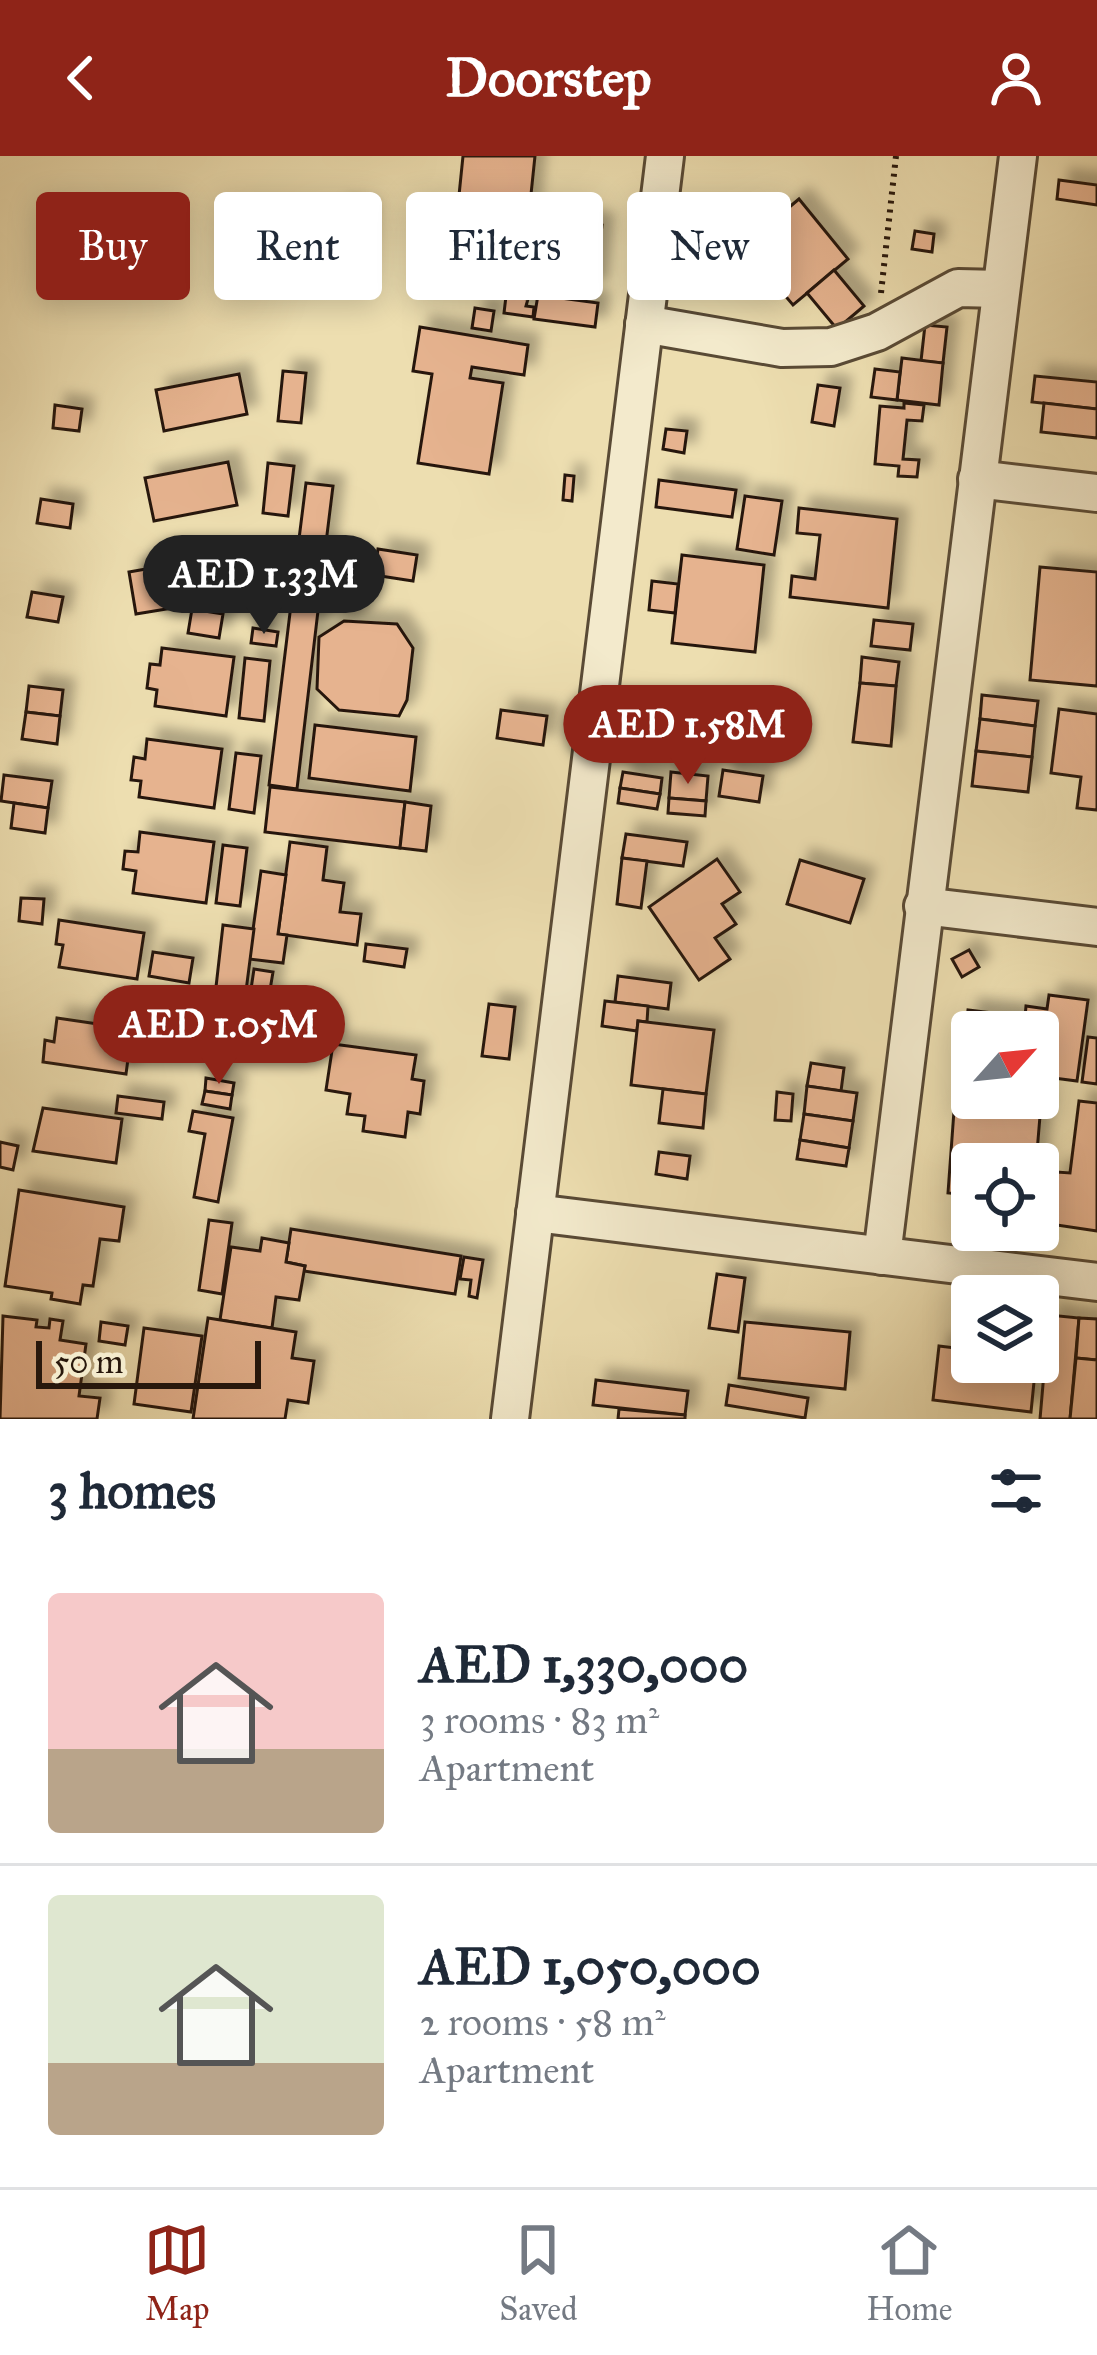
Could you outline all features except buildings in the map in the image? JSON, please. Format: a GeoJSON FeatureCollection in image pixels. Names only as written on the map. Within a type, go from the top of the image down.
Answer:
{"type":"FeatureCollection","features":[{"type":"Feature","properties":{"kind":"street"},"geometry":{"type":"LineString","coordinates":[[510,1419],[665,156]]}},
{"type":"Feature","properties":{"kind":"street"},"geometry":{"type":"LineString","coordinates":[[882,1256],[1018,156]]}},
{"type":"Feature","properties":{"kind":"street"},"geometry":{"type":"LineString","coordinates":[[644,324],[806,350],[877,332],[958,288],[1001,289]]}},
{"type":"Feature","properties":{"kind":"street"},"geometry":{"type":"LineString","coordinates":[[977,479],[1097,493]]}},
{"type":"Feature","properties":{"kind":"street"},"geometry":{"type":"LineString","coordinates":[[923,906],[1097,927]]}},
{"type":"Feature","properties":{"kind":"street"},"geometry":{"type":"LineString","coordinates":[[535,1213],[1097,1282]]}},
{"type":"Feature","properties":{"kind":"path"},"geometry":{"type":"LineString","coordinates":[[877,332],[896,156]]}}]}
